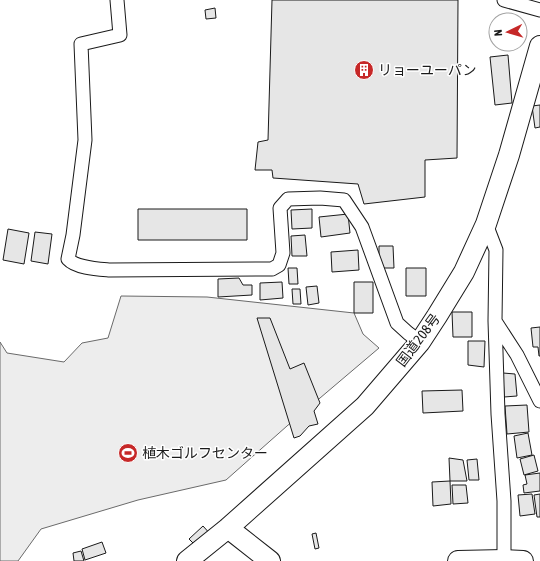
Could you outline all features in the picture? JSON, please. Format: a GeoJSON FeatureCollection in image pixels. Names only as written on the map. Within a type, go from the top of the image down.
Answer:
{"type":"FeatureCollection","features":[{"type":"Feature","properties":{"kind":"highway","name":"国道208号"},"geometry":{"type":"LineString","coordinates":[[191,559],[228,528],[364,406],[420,342],[464,272],[486,224],[509,155],[540,46]]}},
{"type":"Feature","properties":{"kind":"highway"},"geometry":{"type":"LineString","coordinates":[[228,528],[270,561]]}},
{"type":"Feature","properties":{"kind":"highway"},"geometry":{"type":"LineString","coordinates":[[458,561],[510,561]]}},
{"type":"Feature","properties":{"kind":"street"},"geometry":{"type":"LineString","coordinates":[[117,0],[120,35],[81,44],[85,140],[73,235],[68,259],[71,263],[90,268],[110,270],[272,269],[279,265],[283,253],[280,208],[288,199],[320,198],[344,200],[362,227],[397,323],[420,342]]}},
{"type":"Feature","properties":{"kind":"street"},"geometry":{"type":"LineString","coordinates":[[504,0],[540,10]]}},
{"type":"Feature","properties":{"kind":"street"},"geometry":{"type":"LineString","coordinates":[[486,224],[496,250],[495,321],[498,414],[510,561]]}},
{"type":"Feature","properties":{"kind":"street"},"geometry":{"type":"LineString","coordinates":[[495,321],[517,355],[540,402]]}},
{"type":"Feature","properties":{"kind":"shaded area","name":"植木ゴルフセンター"},"geometry":{"type":"Polygon","coordinates":[[[121,296],[207,297],[354,313],[363,334],[379,348],[226,480],[138,500],[41,529],[18,561],[0,561],[0,342],[7,353],[64,362],[82,343],[108,338],[121,296]]]}},
{"type":"Feature","properties":{"kind":"building","name":"リョーユーパン"},"geometry":{"type":"Polygon","coordinates":[[[272,0],[458,0],[457,158],[425,160],[425,197],[364,204],[358,184],[273,178],[272,170],[255,170],[258,142],[268,140],[272,0]]]}},
{"type":"Feature","properties":{"kind":"building"},"geometry":{"type":"Polygon","coordinates":[[[215,8],[216,18],[206,19],[205,10],[215,8]]]}},
{"type":"Feature","properties":{"kind":"building"},"geometry":{"type":"Polygon","coordinates":[[[508,55],[512,103],[495,105],[490,57],[508,55]]]}},
{"type":"Feature","properties":{"kind":"building"},"geometry":{"type":"Polygon","coordinates":[[[540,105],[540,127],[535,128],[532,106],[540,105]]]}},
{"type":"Feature","properties":{"kind":"building"},"geometry":{"type":"Polygon","coordinates":[[[138,209],[247,209],[247,240],[138,240],[138,209]]]}},
{"type":"Feature","properties":{"kind":"building"},"geometry":{"type":"Polygon","coordinates":[[[312,209],[312,228],[292,229],[291,210],[312,209]]]}},
{"type":"Feature","properties":{"kind":"building"},"geometry":{"type":"Polygon","coordinates":[[[348,214],[350,233],[321,237],[319,217],[348,214]]]}},
{"type":"Feature","properties":{"kind":"building"},"geometry":{"type":"Polygon","coordinates":[[[8,229],[29,233],[24,264],[3,260],[8,229]]]}},
{"type":"Feature","properties":{"kind":"building"},"geometry":{"type":"Polygon","coordinates":[[[35,232],[52,234],[48,264],[31,261],[35,232]]]}},
{"type":"Feature","properties":{"kind":"building"},"geometry":{"type":"Polygon","coordinates":[[[305,235],[307,256],[292,256],[291,236],[305,235]]]}},
{"type":"Feature","properties":{"kind":"building"},"geometry":{"type":"Polygon","coordinates":[[[379,246],[393,246],[394,268],[379,268],[379,246]]]}},
{"type":"Feature","properties":{"kind":"building"},"geometry":{"type":"Polygon","coordinates":[[[358,250],[359,270],[332,272],[331,252],[358,250]]]}},
{"type":"Feature","properties":{"kind":"building"},"geometry":{"type":"Polygon","coordinates":[[[288,268],[297,268],[298,284],[289,284],[288,268]]]}},
{"type":"Feature","properties":{"kind":"building"},"geometry":{"type":"Polygon","coordinates":[[[406,268],[426,268],[426,296],[406,296],[406,268]]]}},
{"type":"Feature","properties":{"kind":"building"},"geometry":{"type":"Polygon","coordinates":[[[239,278],[243,285],[252,285],[252,295],[218,297],[218,279],[239,278]]]}},
{"type":"Feature","properties":{"kind":"building"},"geometry":{"type":"Polygon","coordinates":[[[282,282],[283,298],[260,300],[260,283],[282,282]]]}},
{"type":"Feature","properties":{"kind":"building"},"geometry":{"type":"Polygon","coordinates":[[[354,282],[373,282],[373,313],[354,313],[354,282]]]}},
{"type":"Feature","properties":{"kind":"building"},"geometry":{"type":"Polygon","coordinates":[[[317,286],[319,303],[308,305],[306,287],[317,286]]]}},
{"type":"Feature","properties":{"kind":"building"},"geometry":{"type":"Polygon","coordinates":[[[292,289],[300,289],[301,304],[293,304],[292,289]]]}},
{"type":"Feature","properties":{"kind":"building"},"geometry":{"type":"Polygon","coordinates":[[[452,312],[472,312],[472,337],[453,337],[452,312]]]}},
{"type":"Feature","properties":{"kind":"building"},"geometry":{"type":"Polygon","coordinates":[[[257,318],[270,318],[290,369],[304,363],[320,403],[314,411],[318,424],[309,426],[300,436],[294,438],[257,318]]]}},
{"type":"Feature","properties":{"kind":"building"},"geometry":{"type":"Polygon","coordinates":[[[540,327],[539,356],[538,347],[533,347],[531,328],[540,327]]]}},
{"type":"Feature","properties":{"kind":"building"},"geometry":{"type":"Polygon","coordinates":[[[468,341],[485,341],[484,367],[468,365],[468,341]]]}},
{"type":"Feature","properties":{"kind":"building"},"geometry":{"type":"Polygon","coordinates":[[[503,373],[515,374],[517,396],[504,397],[503,373]]]}},
{"type":"Feature","properties":{"kind":"building"},"geometry":{"type":"Polygon","coordinates":[[[462,390],[463,411],[423,413],[422,391],[462,390]]]}},
{"type":"Feature","properties":{"kind":"building"},"geometry":{"type":"Polygon","coordinates":[[[527,405],[529,432],[507,434],[505,406],[527,405]]]}},
{"type":"Feature","properties":{"kind":"building"},"geometry":{"type":"Polygon","coordinates":[[[528,433],[532,455],[517,458],[514,436],[528,433]]]}},
{"type":"Feature","properties":{"kind":"building"},"geometry":{"type":"Polygon","coordinates":[[[534,455],[538,471],[524,475],[520,459],[534,455]]]}},
{"type":"Feature","properties":{"kind":"building"},"geometry":{"type":"Polygon","coordinates":[[[449,458],[463,460],[467,481],[450,481],[449,458]]]}},
{"type":"Feature","properties":{"kind":"building"},"geometry":{"type":"Polygon","coordinates":[[[477,459],[479,480],[469,480],[467,460],[477,459]]]}},
{"type":"Feature","properties":{"kind":"building"},"geometry":{"type":"Polygon","coordinates":[[[540,473],[540,491],[524,493],[523,485],[527,484],[525,475],[540,473]]]}},
{"type":"Feature","properties":{"kind":"building"},"geometry":{"type":"Polygon","coordinates":[[[450,481],[451,504],[433,506],[432,482],[450,481]]]}},
{"type":"Feature","properties":{"kind":"building"},"geometry":{"type":"Polygon","coordinates":[[[452,485],[466,485],[468,503],[453,504],[452,485]]]}},
{"type":"Feature","properties":{"kind":"building"},"geometry":{"type":"Polygon","coordinates":[[[532,494],[535,514],[520,516],[518,495],[532,494]]]}},
{"type":"Feature","properties":{"kind":"building"},"geometry":{"type":"Polygon","coordinates":[[[540,494],[540,517],[537,517],[534,495],[540,494]]]}},
{"type":"Feature","properties":{"kind":"building"},"geometry":{"type":"Polygon","coordinates":[[[203,526],[212,536],[198,548],[189,539],[203,526]]]}},
{"type":"Feature","properties":{"kind":"building"},"geometry":{"type":"Polygon","coordinates":[[[316,533],[319,548],[315,549],[312,534],[316,533]]]}},
{"type":"Feature","properties":{"kind":"building"},"geometry":{"type":"Polygon","coordinates":[[[102,542],[106,553],[85,560],[82,549],[102,542]]]}},
{"type":"Feature","properties":{"kind":"building"},"geometry":{"type":"Polygon","coordinates":[[[81,551],[84,561],[74,561],[73,553],[81,551]]]}},
{"type":"Feature","properties":{"kind":"place","name":"リョーユーパン"},"geometry":{"type":"Point","coordinates":[364,70]}},
{"type":"Feature","properties":{"kind":"place","name":"植木ゴルフセンター"},"geometry":{"type":"Point","coordinates":[128,453]}}]}
